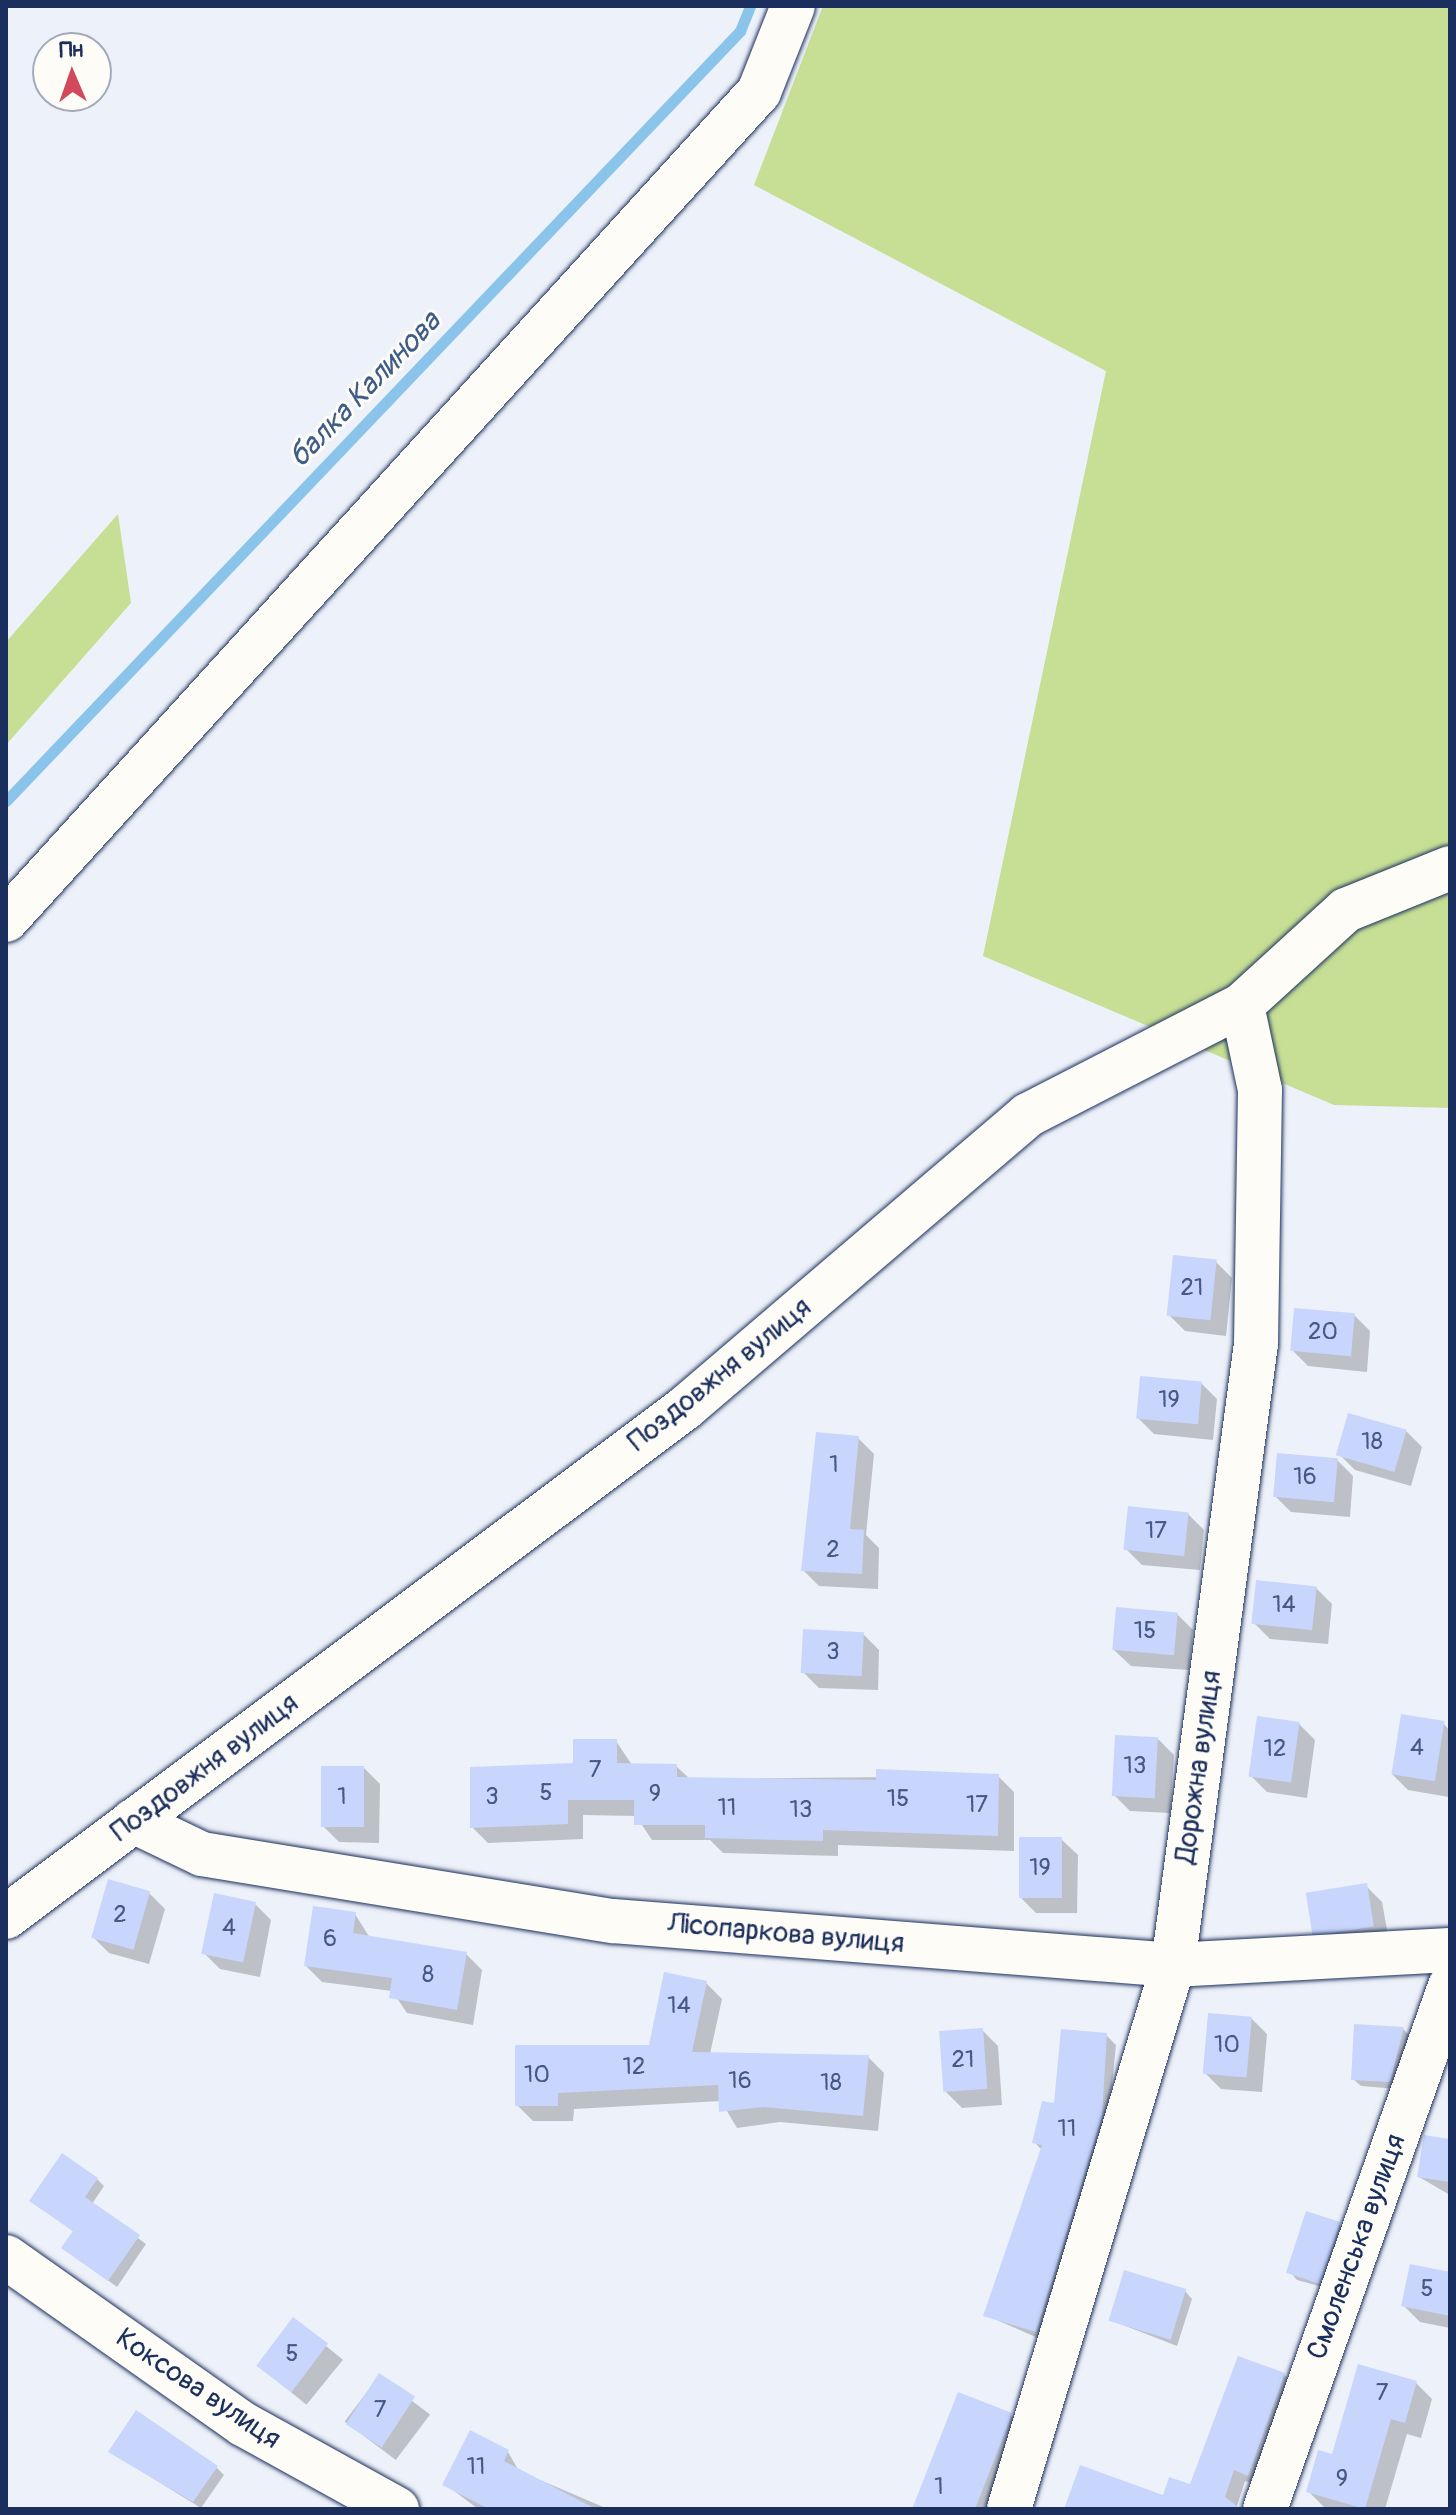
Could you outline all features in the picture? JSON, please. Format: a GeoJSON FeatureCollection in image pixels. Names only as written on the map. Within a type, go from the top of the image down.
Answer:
{"type":"FeatureCollection","features":[{"type":"Feature","properties":{"kind":"street"},"geometry":{"type":"LineString","coordinates":[[6,920],[759,92],[793,6]]}},
{"type":"Feature","properties":{"kind":"street","name":"Поздовжня вулиця"},"geometry":{"type":"LineString","coordinates":[[6,1917],[685,1408],[1028,1115],[1242,1005],[1346,910],[1450,868]]}},
{"type":"Feature","properties":{"kind":"street","name":"Дорожна вулиця"},"geometry":{"type":"LineString","coordinates":[[1009,2509],[1173,1965],[1256,1344],[1260,1090],[1242,1005]]}},
{"type":"Feature","properties":{"kind":"street","name":"Лісопаркова вулиця"},"geometry":{"type":"LineString","coordinates":[[133,1821],[202,1854],[613,1921],[1173,1965],[1450,1950]]}},
{"type":"Feature","properties":{"kind":"street","name":"Смоленська вулиця"},"geometry":{"type":"LineString","coordinates":[[1265,2509],[1450,1986]]}},
{"type":"Feature","properties":{"kind":"street","name":"Коксова вулиця"},"geometry":{"type":"LineString","coordinates":[[6,2257],[243,2424],[397,2509]]}},
{"type":"Feature","properties":{"kind":"green space"},"geometry":{"type":"Polygon","coordinates":[[[823,6],[1450,6],[1450,1108],[1334,1105],[983,956],[1106,371],[754,185],[823,6]]]}},
{"type":"Feature","properties":{"kind":"green space"},"geometry":{"type":"Polygon","coordinates":[[[118,514],[131,603],[6,745],[6,642],[118,514]]]}},
{"type":"Feature","properties":{"kind":"building"},"geometry":{"type":"Polygon","coordinates":[[[1173,1255],[1217,1260],[1210,1320],[1167,1316],[1173,1255]]]}},
{"type":"Feature","properties":{"kind":"building"},"geometry":{"type":"Polygon","coordinates":[[[1294,1308],[1355,1313],[1351,1356],[1290,1351],[1294,1308]]]}},
{"type":"Feature","properties":{"kind":"building"},"geometry":{"type":"Polygon","coordinates":[[[1140,1376],[1202,1381],[1198,1424],[1136,1419],[1140,1376]]]}},
{"type":"Feature","properties":{"kind":"building"},"geometry":{"type":"Polygon","coordinates":[[[1348,1413],[1407,1430],[1395,1472],[1336,1455],[1348,1413]]]}},
{"type":"Feature","properties":{"kind":"building"},"geometry":{"type":"Polygon","coordinates":[[[816,1432],[859,1436],[850,1529],[864,1530],[862,1574],[801,1571],[816,1432]]]}},
{"type":"Feature","properties":{"kind":"building"},"geometry":{"type":"Polygon","coordinates":[[[1277,1453],[1338,1458],[1334,1502],[1273,1497],[1277,1453]]]}},
{"type":"Feature","properties":{"kind":"building"},"geometry":{"type":"Polygon","coordinates":[[[1128,1506],[1189,1512],[1184,1556],[1123,1550],[1128,1506]]]}},
{"type":"Feature","properties":{"kind":"building"},"geometry":{"type":"Polygon","coordinates":[[[1256,1580],[1317,1586],[1312,1630],[1251,1624],[1256,1580]]]}},
{"type":"Feature","properties":{"kind":"building"},"geometry":{"type":"Polygon","coordinates":[[[1116,1607],[1178,1612],[1174,1655],[1112,1650],[1116,1607]]]}},
{"type":"Feature","properties":{"kind":"building"},"geometry":{"type":"Polygon","coordinates":[[[803,1629],[864,1632],[862,1676],[801,1673],[803,1629]]]}},
{"type":"Feature","properties":{"kind":"building"},"geometry":{"type":"Polygon","coordinates":[[[1401,1714],[1444,1721],[1435,1781],[1391,1774],[1401,1714]]]}},
{"type":"Feature","properties":{"kind":"building"},"geometry":{"type":"Polygon","coordinates":[[[1257,1716],[1300,1722],[1291,1782],[1249,1776],[1257,1716]]]}},
{"type":"Feature","properties":{"kind":"building"},"geometry":{"type":"Polygon","coordinates":[[[1115,1735],[1158,1737],[1155,1798],[1112,1796],[1115,1735]]]}},
{"type":"Feature","properties":{"kind":"building"},"geometry":{"type":"Polygon","coordinates":[[[573,1739],[617,1739],[617,1763],[677,1764],[677,1777],[876,1780],[876,1769],[999,1774],[998,1836],[823,1830],[823,1841],[705,1838],[705,1825],[634,1825],[634,1800],[568,1800],[568,1824],[470,1828],[470,1767],[573,1763],[573,1739]]]}},
{"type":"Feature","properties":{"kind":"building"},"geometry":{"type":"Polygon","coordinates":[[[321,1766],[364,1766],[364,1827],[321,1827],[321,1766]]]}},
{"type":"Feature","properties":{"kind":"building"},"geometry":{"type":"Polygon","coordinates":[[[1019,1837],[1062,1837],[1062,1898],[1019,1898],[1019,1837]]]}},
{"type":"Feature","properties":{"kind":"building"},"geometry":{"type":"Polygon","coordinates":[[[108,1879],[150,1891],[133,1950],[91,1938],[108,1879]]]}},
{"type":"Feature","properties":{"kind":"building"},"geometry":{"type":"Polygon","coordinates":[[[1367,1883],[1374,1926],[1313,1936],[1306,1893],[1367,1883]]]}},
{"type":"Feature","properties":{"kind":"building"},"geometry":{"type":"Polygon","coordinates":[[[214,1893],[256,1902],[243,1963],[201,1954],[214,1893]]]}},
{"type":"Feature","properties":{"kind":"building"},"geometry":{"type":"Polygon","coordinates":[[[313,1906],[356,1912],[353,1933],[467,1952],[457,2010],[389,1998],[392,1978],[304,1966],[313,1906]]]}},
{"type":"Feature","properties":{"kind":"building"},"geometry":{"type":"Polygon","coordinates":[[[664,1972],[707,1981],[692,2052],[869,2055],[863,2116],[763,2107],[719,2112],[718,2085],[558,2093],[558,2106],[515,2106],[515,2045],[649,2045],[664,1972]]]}},
{"type":"Feature","properties":{"kind":"building"},"geometry":{"type":"Polygon","coordinates":[[[1208,2013],[1252,2017],[1247,2078],[1203,2074],[1208,2013]]]}},
{"type":"Feature","properties":{"kind":"building"},"geometry":{"type":"Polygon","coordinates":[[[1354,2024],[1404,2027],[1390,2082],[1351,2080],[1354,2024]]]}},
{"type":"Feature","properties":{"kind":"building"},"geometry":{"type":"Polygon","coordinates":[[[983,2028],[987,2089],[943,2092],[939,2031],[983,2028]]]}},
{"type":"Feature","properties":{"kind":"building"},"geometry":{"type":"Polygon","coordinates":[[[1061,2029],[1107,2033],[1102,2116],[1036,2332],[983,2316],[1042,2145],[1032,2143],[1042,2101],[1054,2103],[1061,2029]]]}},
{"type":"Feature","properties":{"kind":"building"},"geometry":{"type":"Polygon","coordinates":[[[1424,2135],[1450,2139],[1450,2182],[1417,2177],[1424,2135]]]}},
{"type":"Feature","properties":{"kind":"building"},"geometry":{"type":"Polygon","coordinates":[[[62,2153],[98,2178],[85,2197],[140,2235],[108,2281],[61,2248],[73,2231],[29,2201],[62,2153]]]}},
{"type":"Feature","properties":{"kind":"building"},"geometry":{"type":"Polygon","coordinates":[[[1306,2211],[1340,2222],[1320,2284],[1286,2273],[1306,2211]]]}},
{"type":"Feature","properties":{"kind":"building"},"geometry":{"type":"Polygon","coordinates":[[[1410,2264],[1450,2272],[1450,2316],[1401,2306],[1410,2264]]]}},
{"type":"Feature","properties":{"kind":"building"},"geometry":{"type":"Polygon","coordinates":[[[1124,2270],[1186,2289],[1171,2340],[1109,2321],[1124,2270]]]}},
{"type":"Feature","properties":{"kind":"building"},"geometry":{"type":"Polygon","coordinates":[[[293,2317],[328,2343],[291,2392],[256,2366],[293,2317]]]}},
{"type":"Feature","properties":{"kind":"building"},"geometry":{"type":"Polygon","coordinates":[[[1238,2356],[1285,2373],[1248,2476],[1234,2470],[1225,2497],[1241,2509],[1064,2509],[1080,2465],[1163,2495],[1169,2477],[1190,2484],[1238,2356]]]}},
{"type":"Feature","properties":{"kind":"building"},"geometry":{"type":"Polygon","coordinates":[[[1358,2364],[1417,2381],[1405,2423],[1391,2419],[1365,2509],[1306,2492],[1318,2450],[1332,2454],[1358,2364]]]}},
{"type":"Feature","properties":{"kind":"building"},"geometry":{"type":"Polygon","coordinates":[[[379,2373],[415,2396],[382,2448],[346,2424],[379,2373]]]}},
{"type":"Feature","properties":{"kind":"building"},"geometry":{"type":"Polygon","coordinates":[[[958,2392],[1012,2413],[975,2509],[912,2509],[958,2392]]]}},
{"type":"Feature","properties":{"kind":"building"},"geometry":{"type":"Polygon","coordinates":[[[136,2410],[218,2466],[193,2502],[108,2452],[136,2410]]]}},
{"type":"Feature","properties":{"kind":"building"},"geometry":{"type":"Polygon","coordinates":[[[470,2430],[509,2450],[504,2461],[596,2509],[489,2509],[442,2485],[470,2430]]]}},
{"type":"Feature","properties":{"kind":"waterway","name":"балка Калинова"},"geometry":{"type":"LineString","coordinates":[[6,801],[740,31],[750,6]]}}]}
